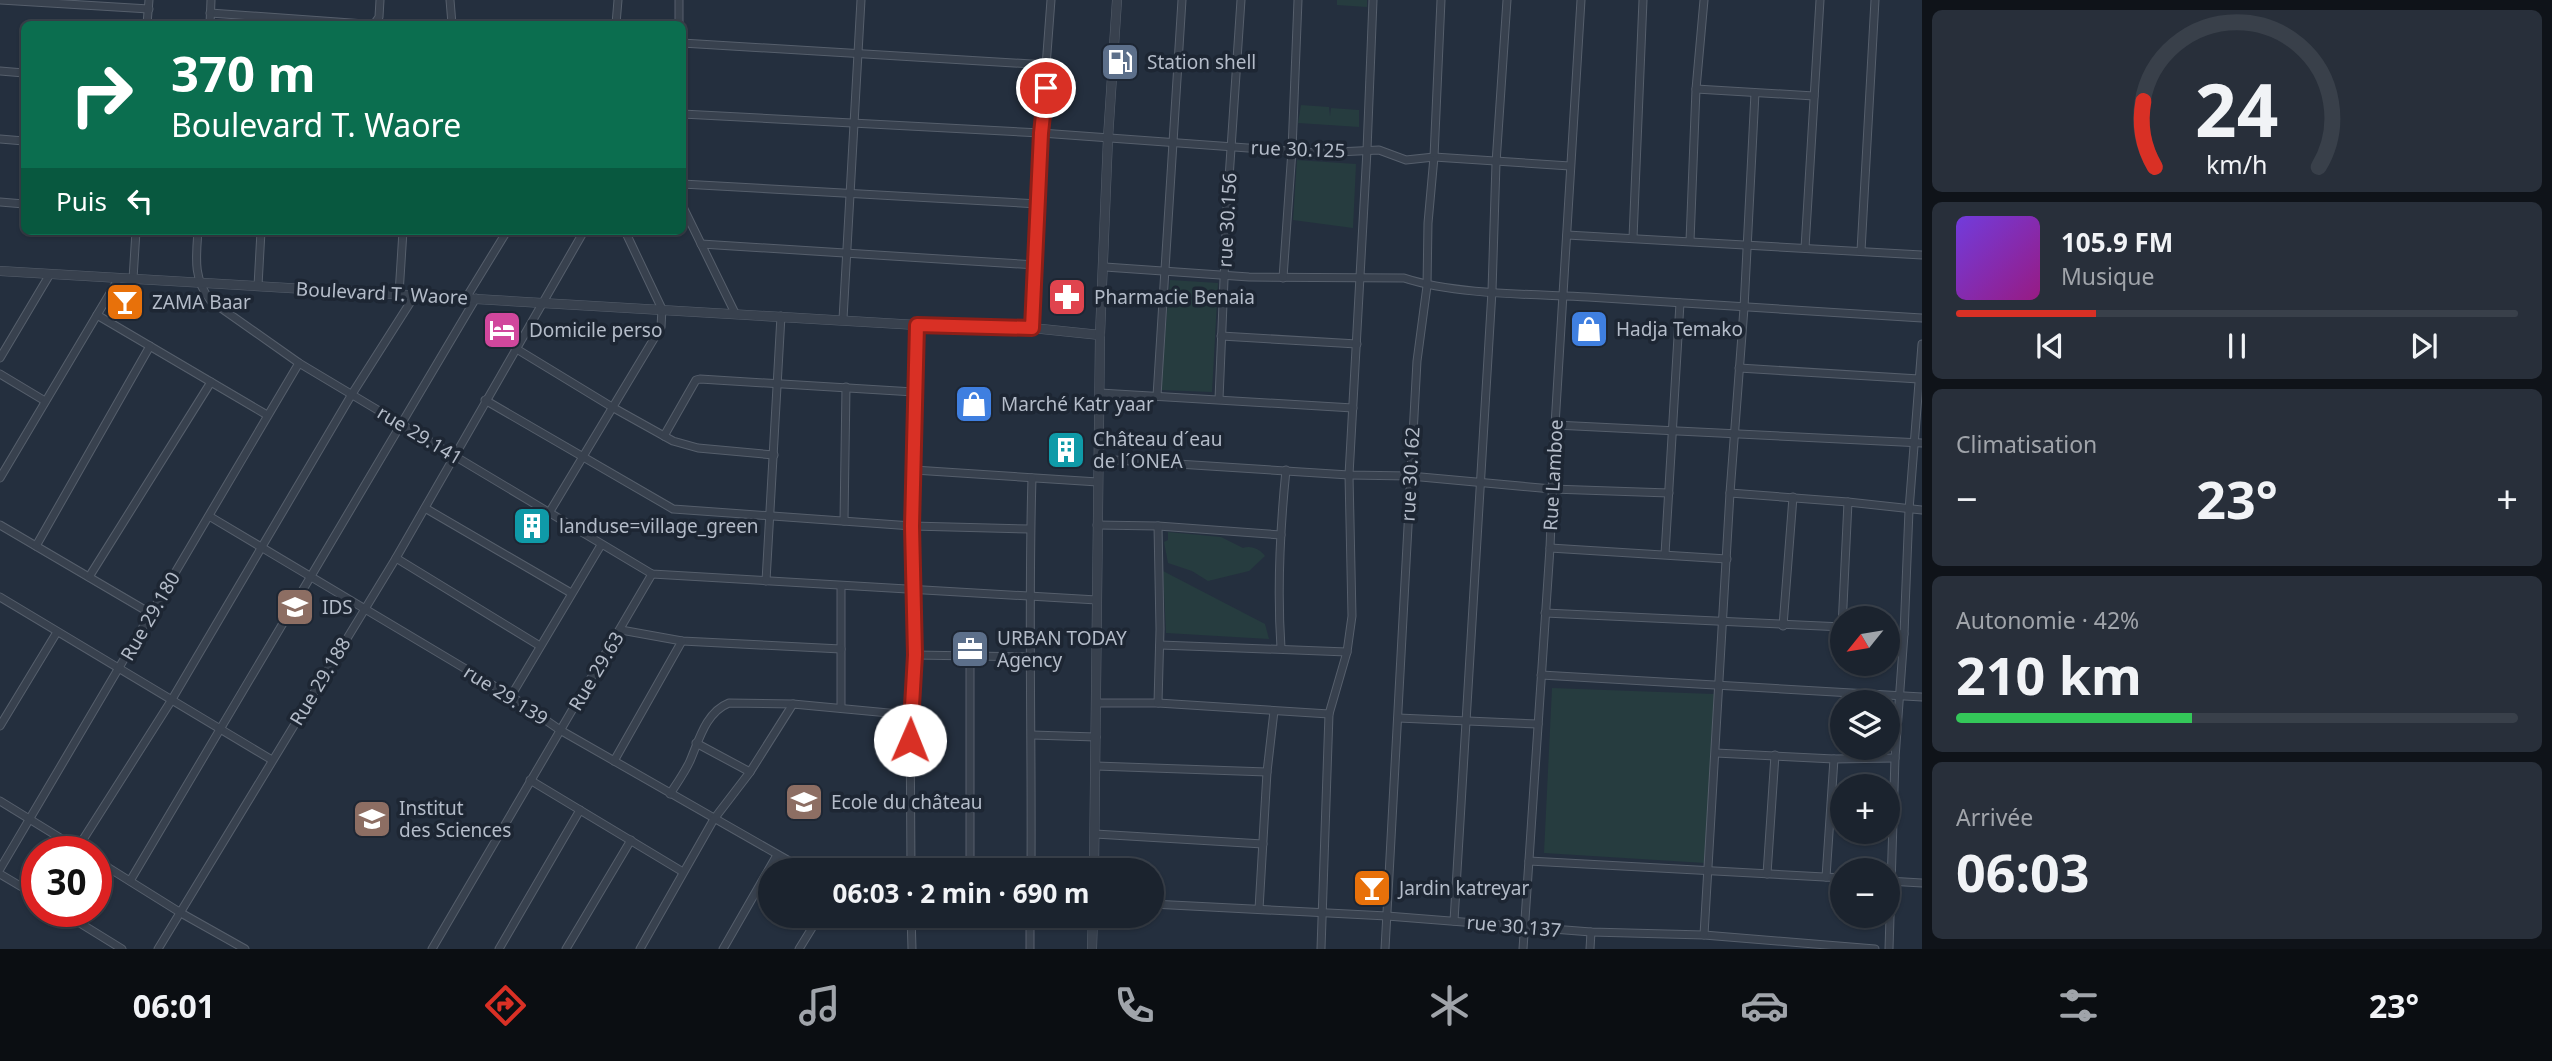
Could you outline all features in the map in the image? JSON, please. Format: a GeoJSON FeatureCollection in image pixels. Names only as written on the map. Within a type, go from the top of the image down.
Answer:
{"type":"FeatureCollection","features":[{"type":"Feature","properties":{"kind":"street"},"geometry":{"type":"LineString","coordinates":[[0,0],[149,4]]}},
{"type":"Feature","properties":{"kind":"street"},"geometry":{"type":"LineString","coordinates":[[210,21],[211,0]]}},
{"type":"Feature","properties":{"kind":"street"},"geometry":{"type":"LineString","coordinates":[[376,21],[380,0]]}},
{"type":"Feature","properties":{"kind":"street"},"geometry":{"type":"LineString","coordinates":[[450,0],[452,21]]}},
{"type":"Feature","properties":{"kind":"street"},"geometry":{"type":"LineString","coordinates":[[616,21],[618,0]]}},
{"type":"Feature","properties":{"kind":"street"},"geometry":{"type":"LineString","coordinates":[[679,21],[680,0]]}},
{"type":"Feature","properties":{"kind":"street"},"geometry":{"type":"LineString","coordinates":[[843,319],[861,0]]}},
{"type":"Feature","properties":{"kind":"street"},"geometry":{"type":"LineString","coordinates":[[1032,328],[1040,204],[1041,133],[1051,0]]}},
{"type":"Feature","properties":{"kind":"street"},"geometry":{"type":"LineString","coordinates":[[1094,858],[1100,335],[1117,0]]}},
{"type":"Feature","properties":{"kind":"street"},"geometry":{"type":"LineString","coordinates":[[1157,396],[1167,272],[1182,0]]}},
{"type":"Feature","properties":{"kind":"street","name":"rue 30.156"},"geometry":{"type":"LineString","coordinates":[[1219,399],[1241,0]]}},
{"type":"Feature","properties":{"kind":"street"},"geometry":{"type":"LineString","coordinates":[[1283,278],[1298,0]]}},
{"type":"Feature","properties":{"kind":"street"},"geometry":{"type":"LineString","coordinates":[[1321,949],[1329,714],[1347,652],[1352,617],[1349,475],[1373,0]]}},
{"type":"Feature","properties":{"kind":"street","name":"rue 30.162"},"geometry":{"type":"LineString","coordinates":[[1385,949],[1410,476],[1417,361],[1427,286],[1441,0]]}},
{"type":"Feature","properties":{"kind":"street"},"geometry":{"type":"LineString","coordinates":[[1454,921],[1507,0]]}},
{"type":"Feature","properties":{"kind":"street","name":"Rue Lamboe"},"geometry":{"type":"LineString","coordinates":[[1522,949],[1550,548],[1581,0]]}},
{"type":"Feature","properties":{"kind":"street"},"geometry":{"type":"LineString","coordinates":[[1633,238],[1643,0]]}},
{"type":"Feature","properties":{"kind":"street"},"geometry":{"type":"LineString","coordinates":[[1689,241],[1696,89],[1704,0]]}},
{"type":"Feature","properties":{"kind":"street"},"geometry":{"type":"LineString","coordinates":[[1805,248],[1820,0]]}},
{"type":"Feature","properties":{"kind":"street"},"geometry":{"type":"LineString","coordinates":[[1861,251],[1875,0]]}},
{"type":"Feature","properties":{"kind":"street"},"geometry":{"type":"LineString","coordinates":[[210,13],[323,21]]}},
{"type":"Feature","properties":{"kind":"street"},"geometry":{"type":"LineString","coordinates":[[686,43],[1048,65]]}},
{"type":"Feature","properties":{"kind":"street"},"geometry":{"type":"LineString","coordinates":[[0,71],[21,73]]}},
{"type":"Feature","properties":{"kind":"street"},"geometry":{"type":"LineString","coordinates":[[1696,89],[1814,96]]}},
{"type":"Feature","properties":{"kind":"street"},"geometry":{"type":"LineString","coordinates":[[1704,935],[1710,871],[1755,93]]}},
{"type":"Feature","properties":{"kind":"street","name":"rue 30.125"},"geometry":{"type":"LineString","coordinates":[[686,114],[1041,133],[1326,153],[1380,150],[1406,160],[1434,158],[1570,166]]}},
{"type":"Feature","properties":{"kind":"street"},"geometry":{"type":"LineString","coordinates":[[0,139],[21,141]]}},
{"type":"Feature","properties":{"kind":"street"},"geometry":{"type":"LineString","coordinates":[[686,184],[1040,204]]}},
{"type":"Feature","properties":{"kind":"street"},"geometry":{"type":"LineString","coordinates":[[0,202],[21,204]]}},
{"type":"Feature","properties":{"kind":"street"},"geometry":{"type":"LineString","coordinates":[[686,213],[735,313]]}},
{"type":"Feature","properties":{"kind":"street"},"geometry":{"type":"LineString","coordinates":[[1567,234],[1922,255]]}},
{"type":"Feature","properties":{"kind":"street"},"geometry":{"type":"LineString","coordinates":[[133,279],[136,235]]}},
{"type":"Feature","properties":{"kind":"street"},"geometry":{"type":"LineString","coordinates":[[198,235],[196,261],[199,282]]}},
{"type":"Feature","properties":{"kind":"street"},"geometry":{"type":"LineString","coordinates":[[258,286],[261,235]]}},
{"type":"Feature","properties":{"kind":"street"},"geometry":{"type":"LineString","coordinates":[[399,294],[403,235]]}},
{"type":"Feature","properties":{"kind":"street"},"geometry":{"type":"LineString","coordinates":[[466,298],[505,235]]}},
{"type":"Feature","properties":{"kind":"street","name":"Rue 29.188"},"geometry":{"type":"LineString","coordinates":[[158,949],[396,558],[582,235]]}},
{"type":"Feature","properties":{"kind":"street"},"geometry":{"type":"LineString","coordinates":[[549,513],[661,327],[662,309],[627,235]]}},
{"type":"Feature","properties":{"kind":"street"},"geometry":{"type":"LineString","coordinates":[[701,244],[1036,265]]}},
{"type":"Feature","properties":{"kind":"street"},"geometry":{"type":"LineString","coordinates":[[1105,267],[1283,278],[1404,278],[1427,286],[1922,318]]}},
{"type":"Feature","properties":{"kind":"street","name":"Boulevard T. Waore"},"geometry":{"type":"LineString","coordinates":[[0,271],[917,325],[1032,328],[1100,335]]}},
{"type":"Feature","properties":{"kind":"street"},"geometry":{"type":"LineString","coordinates":[[0,358],[50,274]]}},
{"type":"Feature","properties":{"kind":"street"},"geometry":{"type":"LineString","coordinates":[[0,478],[119,278]]}},
{"type":"Feature","properties":{"kind":"street","name":"rue 29.141"},"geometry":{"type":"LineString","coordinates":[[199,282],[211,301],[299,363],[652,574]]}},
{"type":"Feature","properties":{"kind":"street"},"geometry":{"type":"LineString","coordinates":[[89,836],[352,394],[415,295]]}},
{"type":"Feature","properties":{"kind":"street"},"geometry":{"type":"LineString","coordinates":[[130,881],[476,298]]}},
{"type":"Feature","properties":{"kind":"street"},"geometry":{"type":"LineString","coordinates":[[1665,554],[1680,303]]}},
{"type":"Feature","properties":{"kind":"street"},"geometry":{"type":"LineString","coordinates":[[97,315],[267,415]]}},
{"type":"Feature","properties":{"kind":"street"},"geometry":{"type":"LineString","coordinates":[[766,581],[781,316]]}},
{"type":"Feature","properties":{"kind":"street"},"geometry":{"type":"LineString","coordinates":[[911,858],[910,715],[915,655],[912,526],[917,325]]}},
{"type":"Feature","properties":{"kind":"street"},"geometry":{"type":"LineString","coordinates":[[1222,336],[1357,344]]}},
{"type":"Feature","properties":{"kind":"street"},"geometry":{"type":"LineString","coordinates":[[1899,690],[1909,510],[1918,443],[1922,344]]}},
{"type":"Feature","properties":{"kind":"street"},"geometry":{"type":"LineString","coordinates":[[36,545],[150,346]]}},
{"type":"Feature","properties":{"kind":"street"},"geometry":{"type":"LineString","coordinates":[[515,348],[663,436],[698,448],[774,455]]}},
{"type":"Feature","properties":{"kind":"street","name":"Rue 29.180"},"geometry":{"type":"LineString","coordinates":[[0,869],[299,363]]}},
{"type":"Feature","properties":{"kind":"street"},"geometry":{"type":"LineString","coordinates":[[1739,368],[1919,379]]}},
{"type":"Feature","properties":{"kind":"street"},"geometry":{"type":"LineString","coordinates":[[0,374],[45,401]]}},
{"type":"Feature","properties":{"kind":"street"},"geometry":{"type":"LineString","coordinates":[[663,436],[698,379],[914,392]]}},
{"type":"Feature","properties":{"kind":"street"},"geometry":{"type":"LineString","coordinates":[[89,578],[211,382]]}},
{"type":"Feature","properties":{"kind":"street"},"geometry":{"type":"LineString","coordinates":[[844,521],[846,387]]}},
{"type":"Feature","properties":{"kind":"street"},"geometry":{"type":"LineString","coordinates":[[1100,393],[1353,408]]}},
{"type":"Feature","properties":{"kind":"street"},"geometry":{"type":"LineString","coordinates":[[485,400],[673,509],[912,526],[1030,529]]}},
{"type":"Feature","properties":{"kind":"street"},"geometry":{"type":"LineString","coordinates":[[1555,425],[1918,443]]}},
{"type":"Feature","properties":{"kind":"street"},"geometry":{"type":"LineString","coordinates":[[1099,459],[1349,475],[1480,480],[1552,489],[1669,493]]}},
{"type":"Feature","properties":{"kind":"street"},"geometry":{"type":"LineString","coordinates":[[914,470],[1098,482]]}},
{"type":"Feature","properties":{"kind":"street"},"geometry":{"type":"LineString","coordinates":[[1281,648],[1281,535],[1286,470]]}},
{"type":"Feature","properties":{"kind":"street"},"geometry":{"type":"LineString","coordinates":[[1031,858],[1032,478]]}},
{"type":"Feature","properties":{"kind":"street"},"geometry":{"type":"LineString","coordinates":[[1730,493],[1922,510]]}},
{"type":"Feature","properties":{"kind":"street"},"geometry":{"type":"LineString","coordinates":[[1783,626],[1793,497]]}},
{"type":"Feature","properties":{"kind":"street"},"geometry":{"type":"LineString","coordinates":[[1843,606],[1849,502]]}},
{"type":"Feature","properties":{"kind":"street"},"geometry":{"type":"LineString","coordinates":[[425,508],[571,593]]}},
{"type":"Feature","properties":{"kind":"street","name":"rue 29.139"},"geometry":{"type":"LineString","coordinates":[[209,516],[511,696],[560,730],[783,858]]}},
{"type":"Feature","properties":{"kind":"street"},"geometry":{"type":"LineString","coordinates":[[0,524],[150,613]]}},
{"type":"Feature","properties":{"kind":"street"},"geometry":{"type":"LineString","coordinates":[[1097,525],[1158,526],[1281,535]]}},
{"type":"Feature","properties":{"kind":"street"},"geometry":{"type":"LineString","coordinates":[[1158,526],[1158,704]]}},
{"type":"Feature","properties":{"kind":"street"},"geometry":{"type":"LineString","coordinates":[[511,696],[600,545]]}},
{"type":"Feature","properties":{"kind":"street"},"geometry":{"type":"LineString","coordinates":[[1550,548],[1727,559]]}},
{"type":"Feature","properties":{"kind":"street"},"geometry":{"type":"LineString","coordinates":[[396,558],[540,646]]}},
{"type":"Feature","properties":{"kind":"street"},"geometry":{"type":"LineString","coordinates":[[652,574],[1097,600]]}},
{"type":"Feature","properties":{"kind":"street","name":"Rue 29.63"},"geometry":{"type":"LineString","coordinates":[[432,949],[652,574]]}},
{"type":"Feature","properties":{"kind":"street"},"geometry":{"type":"LineString","coordinates":[[841,587],[841,708]]}},
{"type":"Feature","properties":{"kind":"street"},"geometry":{"type":"LineString","coordinates":[[0,597],[272,760]]}},
{"type":"Feature","properties":{"kind":"street"},"geometry":{"type":"LineString","coordinates":[[0,608],[10,604]]}},
{"type":"Feature","properties":{"kind":"street"},"geometry":{"type":"LineString","coordinates":[[1545,613],[1830,627]]}},
{"type":"Feature","properties":{"kind":"street"},"geometry":{"type":"LineString","coordinates":[[621,630],[682,641],[841,649]]}},
{"type":"Feature","properties":{"kind":"street"},"geometry":{"type":"LineString","coordinates":[[0,726],[57,632]]}},
{"type":"Feature","properties":{"kind":"street"},"geometry":{"type":"LineString","coordinates":[[1900,634],[1904,634]]}},
{"type":"Feature","properties":{"kind":"street"},"geometry":{"type":"LineString","coordinates":[[614,761],[682,641]]}},
{"type":"Feature","properties":{"kind":"street"},"geometry":{"type":"LineString","coordinates":[[1160,645],[1347,652]]}},
{"type":"Feature","properties":{"kind":"street"},"geometry":{"type":"LineString","coordinates":[[915,655],[1030,657]]}},
{"type":"Feature","properties":{"kind":"street"},"geometry":{"type":"LineString","coordinates":[[970,656],[970,858]]}},
{"type":"Feature","properties":{"kind":"street"},"geometry":{"type":"LineString","coordinates":[[1541,675],[1830,692]]}},
{"type":"Feature","properties":{"kind":"street"},"geometry":{"type":"LineString","coordinates":[[1900,696],[1922,697]]}},
{"type":"Feature","properties":{"kind":"street"},"geometry":{"type":"LineString","coordinates":[[1097,703],[1329,714]]}},
{"type":"Feature","properties":{"kind":"street"},"geometry":{"type":"LineString","coordinates":[[639,949],[713,819],[750,772],[793,704]]}},
{"type":"Feature","properties":{"kind":"street"},"geometry":{"type":"LineString","coordinates":[[670,794],[708,721],[723,705],[827,705],[910,715]]}},
{"type":"Feature","properties":{"kind":"street"},"geometry":{"type":"LineString","coordinates":[[1259,909],[1267,772],[1275,711]]}},
{"type":"Feature","properties":{"kind":"street"},"geometry":{"type":"LineString","coordinates":[[1398,719],[1538,724]]}},
{"type":"Feature","properties":{"kind":"street"},"geometry":{"type":"LineString","coordinates":[[1032,734],[1096,737]]}},
{"type":"Feature","properties":{"kind":"street"},"geometry":{"type":"LineString","coordinates":[[696,743],[750,772]]}},
{"type":"Feature","properties":{"kind":"street"},"geometry":{"type":"LineString","coordinates":[[1716,753],[1830,759]]}},
{"type":"Feature","properties":{"kind":"street"},"geometry":{"type":"LineString","coordinates":[[1767,874],[1775,755]]}},
{"type":"Feature","properties":{"kind":"street"},"geometry":{"type":"LineString","coordinates":[[1826,877],[1834,760]]}},
{"type":"Feature","properties":{"kind":"street"},"geometry":{"type":"LineString","coordinates":[[1891,858],[1895,760]]}},
{"type":"Feature","properties":{"kind":"street"},"geometry":{"type":"LineString","coordinates":[[1096,766],[1267,772]]}},
{"type":"Feature","properties":{"kind":"street"},"geometry":{"type":"LineString","coordinates":[[530,780],[683,873]]}},
{"type":"Feature","properties":{"kind":"street"},"geometry":{"type":"LineString","coordinates":[[0,801],[57,836]]}},
{"type":"Feature","properties":{"kind":"street"},"geometry":{"type":"LineString","coordinates":[[499,949],[580,810]]}},
{"type":"Feature","properties":{"kind":"street"},"geometry":{"type":"LineString","coordinates":[[1095,834],[1263,844]]}},
{"type":"Feature","properties":{"kind":"street"},"geometry":{"type":"LineString","coordinates":[[566,949],[631,839]]}},
{"type":"Feature","properties":{"kind":"street"},"geometry":{"type":"LineString","coordinates":[[723,949],[777,855]]}},
{"type":"Feature","properties":{"kind":"street"},"geometry":{"type":"LineString","coordinates":[[1529,861],[1830,877]]}},
{"type":"Feature","properties":{"kind":"street"},"geometry":{"type":"LineString","coordinates":[[112,870],[245,949]]}},
{"type":"Feature","properties":{"kind":"street"},"geometry":{"type":"LineString","coordinates":[[0,874],[21,887]]}},
{"type":"Feature","properties":{"kind":"street"},"geometry":{"type":"LineString","coordinates":[[1900,882],[1922,883]]}},
{"type":"Feature","properties":{"kind":"street","name":"rue 30.137"},"geometry":{"type":"LineString","coordinates":[[1164,905],[1387,916],[1591,932],[1704,935],[1811,946],[1875,949]]}},
{"type":"Feature","properties":{"kind":"street"},"geometry":{"type":"LineString","coordinates":[[86,927],[122,949]]}},
{"type":"Feature","properties":{"kind":"street"},"geometry":{"type":"LineString","coordinates":[[800,949],[812,928]]}},
{"type":"Feature","properties":{"kind":"street"},"geometry":{"type":"LineString","coordinates":[[911,928],[912,949]]}},
{"type":"Feature","properties":{"kind":"street"},"geometry":{"type":"LineString","coordinates":[[1030,928],[1030,949]]}},
{"type":"Feature","properties":{"kind":"street"},"geometry":{"type":"LineString","coordinates":[[1092,949],[1093,928]]}},
{"type":"Feature","properties":{"kind":"street"},"geometry":{"type":"LineString","coordinates":[[1889,928],[1889,949]]}},
{"type":"Feature","properties":{"kind":"street"},"geometry":{"type":"LineString","coordinates":[[1590,949],[1591,932]]}},
{"type":"Feature","properties":{"kind":"street"},"geometry":{"type":"LineString","coordinates":[[800,949],[811,949]]}},
{"type":"Feature","properties":{"kind":"green space"},"geometry":{"type":"Polygon","coordinates":[[[1337,0],[1367,0],[1367,7],[1337,5],[1337,0]]]}},
{"type":"Feature","properties":{"kind":"green space"},"geometry":{"type":"Polygon","coordinates":[[[1301,105],[1329,107],[1330,116],[1331,108],[1359,110],[1359,127],[1298,123],[1301,105]]]}},
{"type":"Feature","properties":{"kind":"green space"},"geometry":{"type":"Polygon","coordinates":[[[1297,160],[1356,164],[1353,228],[1293,220],[1297,160]]]}},
{"type":"Feature","properties":{"kind":"green space"},"geometry":{"type":"Polygon","coordinates":[[[1170,280],[1218,283],[1212,392],[1160,390],[1170,280]]]}},
{"type":"Feature","properties":{"kind":"green space"},"geometry":{"type":"Polygon","coordinates":[[[1168,532],[1221,537],[1243,548],[1255,548],[1265,556],[1249,571],[1208,581],[1192,571],[1168,563],[1164,542],[1168,540],[1168,532]]]}},
{"type":"Feature","properties":{"kind":"green space"},"geometry":{"type":"Polygon","coordinates":[[[1163,571],[1265,624],[1269,639],[1166,633],[1163,571]]]}},
{"type":"Feature","properties":{"kind":"green space"},"geometry":{"type":"Polygon","coordinates":[[[1552,688],[1714,694],[1705,863],[1544,853],[1552,688]]]}},
{"type":"Feature","properties":{"kind":"place","name":"Station shell"},"geometry":{"type":"Point","coordinates":[1120,62]}},
{"type":"Feature","properties":{"kind":"place","name":"Pharmacie Benaia"},"geometry":{"type":"Point","coordinates":[1067,297]}},
{"type":"Feature","properties":{"kind":"place","name":"ZAMA Baar"},"geometry":{"type":"Point","coordinates":[125,302]}},
{"type":"Feature","properties":{"kind":"place","name":"Hadja Temako"},"geometry":{"type":"Point","coordinates":[1589,329]}},
{"type":"Feature","properties":{"kind":"place","name":"Domicile perso"},"geometry":{"type":"Point","coordinates":[502,330]}},
{"type":"Feature","properties":{"kind":"place","name":"Marché Katr yaar"},"geometry":{"type":"Point","coordinates":[974,404]}},
{"type":"Feature","properties":{"kind":"place","name":"Château d´eau de l´ONEA"},"geometry":{"type":"Point","coordinates":[1066,450]}},
{"type":"Feature","properties":{"kind":"place","name":"landuse=village_green"},"geometry":{"type":"Point","coordinates":[532,526]}},
{"type":"Feature","properties":{"kind":"place","name":"IDS"},"geometry":{"type":"Point","coordinates":[295,607]}},
{"type":"Feature","properties":{"kind":"place","name":"URBAN TODAY Agency"},"geometry":{"type":"Point","coordinates":[970,649]}},
{"type":"Feature","properties":{"kind":"place","name":"Ecole du château"},"geometry":{"type":"Point","coordinates":[804,802]}},
{"type":"Feature","properties":{"kind":"place","name":"Institut des Sciences"},"geometry":{"type":"Point","coordinates":[372,819]}},
{"type":"Feature","properties":{"kind":"place","name":"Jardin katreyar"},"geometry":{"type":"Point","coordinates":[1372,888]}},
{"type":"Feature","properties":{"kind":"route"},"geometry":{"type":"LineString","coordinates":[[910,740],[915,655],[912,526],[917,325],[1032,328],[1040,204],[1041,133],[1046,88]]}}]}
